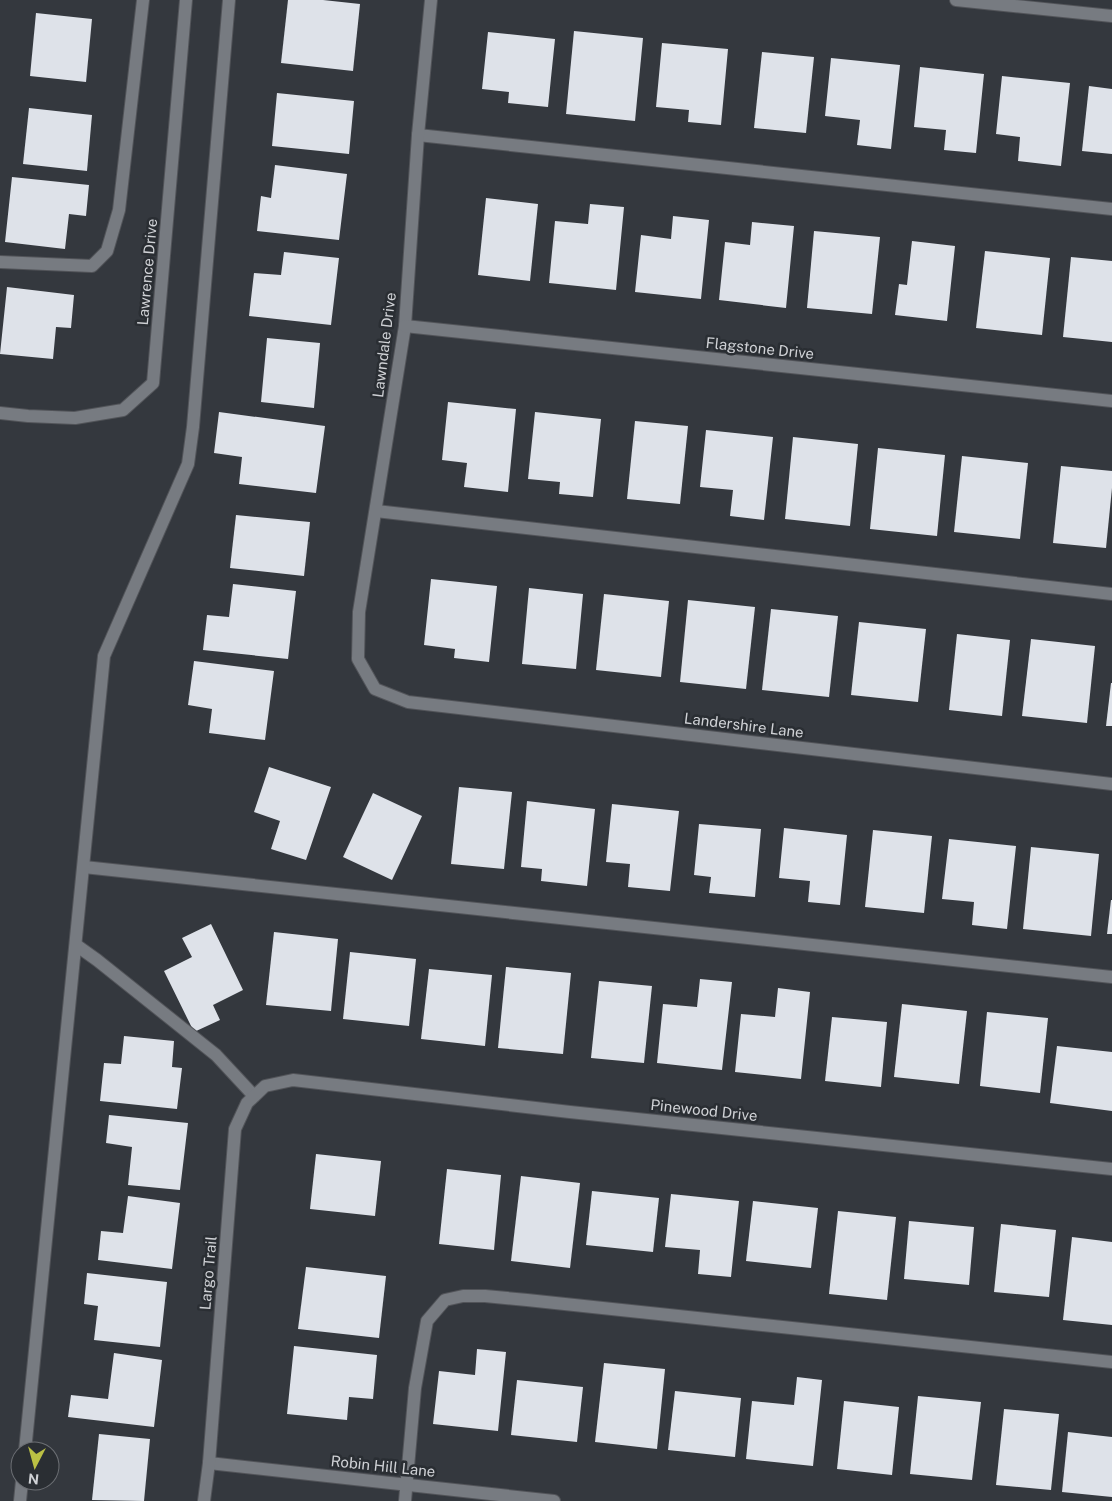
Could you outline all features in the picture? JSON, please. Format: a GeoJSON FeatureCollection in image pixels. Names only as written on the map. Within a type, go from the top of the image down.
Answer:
{"type":"FeatureCollection","features":[{"type":"Feature","properties":{"kind":"street"},"geometry":{"type":"LineString","coordinates":[[0,262],[92,266],[107,250],[119,210],[143,0]]}},
{"type":"Feature","properties":{"kind":"street","name":"Lawrence Drive"},"geometry":{"type":"LineString","coordinates":[[0,413],[75,418],[123,410],[153,383],[186,0]]}},
{"type":"Feature","properties":{"kind":"street"},"geometry":{"type":"LineString","coordinates":[[26,1441],[104,656],[188,464],[193,427],[230,0]]}},
{"type":"Feature","properties":{"kind":"street","name":"Lawndale Drive"},"geometry":{"type":"LineString","coordinates":[[375,689],[358,659],[359,612],[405,326],[418,135],[431,0]]}},
{"type":"Feature","properties":{"kind":"street"},"geometry":{"type":"LineString","coordinates":[[956,0],[1112,16]]}},
{"type":"Feature","properties":{"kind":"street"},"geometry":{"type":"LineString","coordinates":[[418,135],[1112,209]]}},
{"type":"Feature","properties":{"kind":"street","name":"Flagstone Drive"},"geometry":{"type":"LineString","coordinates":[[405,326],[1112,402]]}},
{"type":"Feature","properties":{"kind":"street"},"geometry":{"type":"LineString","coordinates":[[376,511],[1112,594]]}},
{"type":"Feature","properties":{"kind":"street","name":"Landershire Lane"},"geometry":{"type":"LineString","coordinates":[[375,689],[408,702],[1112,784]]}},
{"type":"Feature","properties":{"kind":"street"},"geometry":{"type":"LineString","coordinates":[[84,867],[1112,977]]}},
{"type":"Feature","properties":{"kind":"street"},"geometry":{"type":"LineString","coordinates":[[76,945],[216,1055],[254,1096]]}},
{"type":"Feature","properties":{"kind":"street","name":"Largo Trail"},"geometry":{"type":"LineString","coordinates":[[204,1501],[209,1463],[235,1130],[246,1103],[265,1086],[293,1080]]}},
{"type":"Feature","properties":{"kind":"street","name":"Pinewood Drive"},"geometry":{"type":"LineString","coordinates":[[293,1080],[570,1112],[1112,1169]]}},
{"type":"Feature","properties":{"kind":"street"},"geometry":{"type":"LineString","coordinates":[[405,1501],[415,1388],[427,1321],[445,1300],[463,1296],[537,1301],[1112,1362]]}},
{"type":"Feature","properties":{"kind":"street","name":"Robin Hill Lane"},"geometry":{"type":"LineString","coordinates":[[209,1463],[554,1501]]}},
{"type":"Feature","properties":{"kind":"building"},"geometry":{"type":"Polygon","coordinates":[[[288,0],[323,0],[360,4],[353,71],[281,63],[288,0]]]}},
{"type":"Feature","properties":{"kind":"building"},"geometry":{"type":"Polygon","coordinates":[[[36,13],[92,19],[86,82],[30,76],[36,13]]]}},
{"type":"Feature","properties":{"kind":"building"},"geometry":{"type":"Polygon","coordinates":[[[574,31],[643,38],[635,121],[566,114],[574,31]]]}},
{"type":"Feature","properties":{"kind":"building"},"geometry":{"type":"Polygon","coordinates":[[[488,32],[555,39],[548,107],[508,103],[509,92],[482,89],[488,32]]]}},
{"type":"Feature","properties":{"kind":"building"},"geometry":{"type":"Polygon","coordinates":[[[662,43],[728,49],[721,125],[688,122],[689,110],[656,107],[662,43]]]}},
{"type":"Feature","properties":{"kind":"building"},"geometry":{"type":"Polygon","coordinates":[[[762,52],[814,57],[806,133],[754,128],[762,52]]]}},
{"type":"Feature","properties":{"kind":"building"},"geometry":{"type":"Polygon","coordinates":[[[831,58],[900,65],[891,149],[857,145],[860,120],[825,116],[831,58]]]}},
{"type":"Feature","properties":{"kind":"building"},"geometry":{"type":"Polygon","coordinates":[[[920,67],[984,74],[976,153],[944,150],[946,130],[914,127],[920,67]]]}},
{"type":"Feature","properties":{"kind":"building"},"geometry":{"type":"Polygon","coordinates":[[[1002,76],[1070,83],[1061,166],[1018,161],[1020,137],[996,134],[1002,76]]]}},
{"type":"Feature","properties":{"kind":"building"},"geometry":{"type":"Polygon","coordinates":[[[1089,86],[1112,89],[1112,154],[1082,151],[1089,86]]]}},
{"type":"Feature","properties":{"kind":"building"},"geometry":{"type":"Polygon","coordinates":[[[277,93],[354,101],[349,154],[272,146],[277,93]]]}},
{"type":"Feature","properties":{"kind":"building"},"geometry":{"type":"Polygon","coordinates":[[[29,108],[92,115],[87,171],[23,164],[29,108]]]}},
{"type":"Feature","properties":{"kind":"building"},"geometry":{"type":"Polygon","coordinates":[[[275,165],[347,174],[339,240],[257,231],[261,196],[271,198],[275,165]]]}},
{"type":"Feature","properties":{"kind":"building"},"geometry":{"type":"Polygon","coordinates":[[[12,177],[89,185],[86,216],[69,214],[65,249],[5,242],[12,177]]]}},
{"type":"Feature","properties":{"kind":"building"},"geometry":{"type":"Polygon","coordinates":[[[486,198],[538,204],[530,281],[478,275],[486,198]]]}},
{"type":"Feature","properties":{"kind":"building"},"geometry":{"type":"Polygon","coordinates":[[[590,204],[624,207],[616,290],[549,283],[555,221],[588,224],[590,204]]]}},
{"type":"Feature","properties":{"kind":"building"},"geometry":{"type":"Polygon","coordinates":[[[673,216],[709,220],[701,299],[635,292],[641,235],[671,239],[673,216]]]}},
{"type":"Feature","properties":{"kind":"building"},"geometry":{"type":"Polygon","coordinates":[[[752,222],[794,226],[786,308],[719,300],[725,242],[750,245],[752,222]]]}},
{"type":"Feature","properties":{"kind":"building"},"geometry":{"type":"Polygon","coordinates":[[[814,231],[880,237],[872,314],[807,308],[814,231]]]}},
{"type":"Feature","properties":{"kind":"building"},"geometry":{"type":"Polygon","coordinates":[[[912,241],[955,246],[947,321],[895,315],[899,284],[907,285],[912,241]]]}},
{"type":"Feature","properties":{"kind":"building"},"geometry":{"type":"Polygon","coordinates":[[[985,251],[1050,258],[1042,335],[976,328],[985,251]]]}},
{"type":"Feature","properties":{"kind":"building"},"geometry":{"type":"Polygon","coordinates":[[[284,252],[339,258],[331,325],[249,316],[254,273],[281,275],[284,252]]]}},
{"type":"Feature","properties":{"kind":"building"},"geometry":{"type":"Polygon","coordinates":[[[1071,257],[1112,261],[1112,342],[1063,337],[1071,257]]]}},
{"type":"Feature","properties":{"kind":"building"},"geometry":{"type":"Polygon","coordinates":[[[7,287],[74,295],[71,328],[56,327],[53,359],[0,354],[7,287]]]}},
{"type":"Feature","properties":{"kind":"building"},"geometry":{"type":"Polygon","coordinates":[[[267,338],[320,343],[314,408],[261,402],[267,338]]]}},
{"type":"Feature","properties":{"kind":"building"},"geometry":{"type":"Polygon","coordinates":[[[448,402],[516,409],[508,492],[464,487],[467,463],[442,460],[448,402]]]}},
{"type":"Feature","properties":{"kind":"building"},"geometry":{"type":"Polygon","coordinates":[[[219,412],[325,426],[316,493],[239,484],[242,457],[214,453],[219,412]]]}},
{"type":"Feature","properties":{"kind":"building"},"geometry":{"type":"Polygon","coordinates":[[[535,412],[601,419],[593,497],[559,494],[560,482],[528,479],[535,412]]]}},
{"type":"Feature","properties":{"kind":"building"},"geometry":{"type":"Polygon","coordinates":[[[635,421],[688,426],[680,504],[627,499],[635,421]]]}},
{"type":"Feature","properties":{"kind":"building"},"geometry":{"type":"Polygon","coordinates":[[[706,430],[773,437],[764,520],[730,516],[733,490],[700,487],[706,430]]]}},
{"type":"Feature","properties":{"kind":"building"},"geometry":{"type":"Polygon","coordinates":[[[793,437],[858,444],[850,526],[785,519],[793,437]]]}},
{"type":"Feature","properties":{"kind":"building"},"geometry":{"type":"Polygon","coordinates":[[[878,448],[945,455],[937,536],[870,529],[878,448]]]}},
{"type":"Feature","properties":{"kind":"building"},"geometry":{"type":"Polygon","coordinates":[[[962,456],[1028,463],[1020,539],[954,532],[962,456]]]}},
{"type":"Feature","properties":{"kind":"building"},"geometry":{"type":"Polygon","coordinates":[[[1061,466],[1112,471],[1106,548],[1053,543],[1061,466]]]}},
{"type":"Feature","properties":{"kind":"building"},"geometry":{"type":"Polygon","coordinates":[[[236,515],[310,522],[304,576],[230,568],[236,515]]]}},
{"type":"Feature","properties":{"kind":"building"},"geometry":{"type":"Polygon","coordinates":[[[431,579],[497,586],[489,662],[454,658],[455,649],[424,645],[431,579]]]}},
{"type":"Feature","properties":{"kind":"building"},"geometry":{"type":"Polygon","coordinates":[[[233,584],[296,591],[288,659],[203,650],[207,615],[229,617],[233,584]]]}},
{"type":"Feature","properties":{"kind":"building"},"geometry":{"type":"Polygon","coordinates":[[[529,588],[583,594],[576,669],[522,664],[529,588]]]}},
{"type":"Feature","properties":{"kind":"building"},"geometry":{"type":"Polygon","coordinates":[[[604,594],[669,601],[661,677],[596,670],[604,594]]]}},
{"type":"Feature","properties":{"kind":"building"},"geometry":{"type":"Polygon","coordinates":[[[688,600],[755,607],[746,689],[680,682],[688,600]]]}},
{"type":"Feature","properties":{"kind":"building"},"geometry":{"type":"Polygon","coordinates":[[[771,609],[838,616],[829,697],[762,690],[771,609]]]}},
{"type":"Feature","properties":{"kind":"building"},"geometry":{"type":"Polygon","coordinates":[[[859,622],[926,629],[918,702],[851,695],[859,622]]]}},
{"type":"Feature","properties":{"kind":"building"},"geometry":{"type":"Polygon","coordinates":[[[957,634],[1010,640],[1002,716],[949,710],[957,634]]]}},
{"type":"Feature","properties":{"kind":"building"},"geometry":{"type":"Polygon","coordinates":[[[1031,639],[1095,646],[1087,723],[1022,716],[1031,639]]]}},
{"type":"Feature","properties":{"kind":"building"},"geometry":{"type":"Polygon","coordinates":[[[194,661],[274,671],[265,740],[209,733],[212,709],[188,705],[194,661]]]}},
{"type":"Feature","properties":{"kind":"building"},"geometry":{"type":"Polygon","coordinates":[[[1111,683],[1112,726],[1106,726],[1111,683]]]}},
{"type":"Feature","properties":{"kind":"building"},"geometry":{"type":"Polygon","coordinates":[[[269,767],[331,787],[306,860],[271,849],[280,821],[254,812],[269,767]]]}},
{"type":"Feature","properties":{"kind":"building"},"geometry":{"type":"Polygon","coordinates":[[[459,787],[512,792],[504,869],[451,864],[459,787]]]}},
{"type":"Feature","properties":{"kind":"building"},"geometry":{"type":"Polygon","coordinates":[[[373,793],[422,816],[392,880],[343,857],[373,793]]]}},
{"type":"Feature","properties":{"kind":"building"},"geometry":{"type":"Polygon","coordinates":[[[527,801],[595,809],[587,886],[541,881],[542,869],[521,867],[527,801]]]}},
{"type":"Feature","properties":{"kind":"building"},"geometry":{"type":"Polygon","coordinates":[[[612,804],[679,811],[670,891],[628,887],[630,864],[606,862],[612,804]]]}},
{"type":"Feature","properties":{"kind":"building"},"geometry":{"type":"Polygon","coordinates":[[[699,824],[761,829],[755,897],[709,893],[711,877],[694,875],[699,824]]]}},
{"type":"Feature","properties":{"kind":"building"},"geometry":{"type":"Polygon","coordinates":[[[784,828],[847,835],[840,905],[808,902],[810,881],[779,878],[784,828]]]}},
{"type":"Feature","properties":{"kind":"building"},"geometry":{"type":"Polygon","coordinates":[[[873,830],[932,836],[924,913],[865,907],[873,830]]]}},
{"type":"Feature","properties":{"kind":"building"},"geometry":{"type":"Polygon","coordinates":[[[949,839],[1016,846],[1007,929],[972,925],[974,902],[942,899],[949,839]]]}},
{"type":"Feature","properties":{"kind":"building"},"geometry":{"type":"Polygon","coordinates":[[[1031,847],[1099,854],[1091,936],[1023,929],[1031,847]]]}},
{"type":"Feature","properties":{"kind":"building"},"geometry":{"type":"Polygon","coordinates":[[[1111,900],[1112,934],[1107,934],[1111,900]]]}},
{"type":"Feature","properties":{"kind":"building"},"geometry":{"type":"Polygon","coordinates":[[[211,924],[243,990],[213,1005],[220,1020],[194,1032],[164,971],[192,957],[182,938],[211,924]]]}},
{"type":"Feature","properties":{"kind":"building"},"geometry":{"type":"Polygon","coordinates":[[[274,932],[338,939],[331,1011],[266,1005],[274,932]]]}},
{"type":"Feature","properties":{"kind":"building"},"geometry":{"type":"Polygon","coordinates":[[[350,952],[416,959],[409,1026],[343,1019],[350,952]]]}},
{"type":"Feature","properties":{"kind":"building"},"geometry":{"type":"Polygon","coordinates":[[[506,967],[571,973],[563,1054],[498,1048],[506,967]]]}},
{"type":"Feature","properties":{"kind":"building"},"geometry":{"type":"Polygon","coordinates":[[[429,969],[492,975],[485,1046],[421,1039],[429,969]]]}},
{"type":"Feature","properties":{"kind":"building"},"geometry":{"type":"Polygon","coordinates":[[[700,979],[732,982],[722,1070],[657,1063],[663,1004],[697,1007],[700,979]]]}},
{"type":"Feature","properties":{"kind":"building"},"geometry":{"type":"Polygon","coordinates":[[[599,981],[652,986],[644,1063],[591,1058],[599,981]]]}},
{"type":"Feature","properties":{"kind":"building"},"geometry":{"type":"Polygon","coordinates":[[[778,988],[810,992],[801,1079],[735,1072],[741,1014],[775,1017],[778,988]]]}},
{"type":"Feature","properties":{"kind":"building"},"geometry":{"type":"Polygon","coordinates":[[[902,1004],[967,1011],[959,1084],[894,1077],[902,1004]]]}},
{"type":"Feature","properties":{"kind":"building"},"geometry":{"type":"Polygon","coordinates":[[[987,1012],[1048,1018],[1040,1093],[980,1086],[987,1012]]]}},
{"type":"Feature","properties":{"kind":"building"},"geometry":{"type":"Polygon","coordinates":[[[832,1017],[887,1022],[881,1087],[825,1081],[832,1017]]]}},
{"type":"Feature","properties":{"kind":"building"},"geometry":{"type":"Polygon","coordinates":[[[124,1036],[174,1041],[172,1067],[182,1068],[177,1109],[100,1101],[104,1063],[121,1064],[124,1036]]]}},
{"type":"Feature","properties":{"kind":"building"},"geometry":{"type":"Polygon","coordinates":[[[1057,1046],[1112,1052],[1112,1111],[1050,1103],[1057,1046]]]}},
{"type":"Feature","properties":{"kind":"building"},"geometry":{"type":"Polygon","coordinates":[[[109,1115],[188,1123],[180,1190],[128,1185],[132,1147],[106,1143],[109,1115]]]}},
{"type":"Feature","properties":{"kind":"building"},"geometry":{"type":"Polygon","coordinates":[[[316,1154],[381,1161],[375,1216],[310,1209],[316,1154]]]}},
{"type":"Feature","properties":{"kind":"building"},"geometry":{"type":"Polygon","coordinates":[[[447,1169],[501,1175],[494,1250],[439,1244],[447,1169]]]}},
{"type":"Feature","properties":{"kind":"building"},"geometry":{"type":"Polygon","coordinates":[[[521,1176],[580,1183],[570,1268],[511,1261],[521,1176]]]}},
{"type":"Feature","properties":{"kind":"building"},"geometry":{"type":"Polygon","coordinates":[[[592,1191],[659,1198],[653,1252],[586,1245],[592,1191]]]}},
{"type":"Feature","properties":{"kind":"building"},"geometry":{"type":"Polygon","coordinates":[[[671,1194],[739,1201],[731,1277],[698,1274],[700,1250],[665,1247],[671,1194]]]}},
{"type":"Feature","properties":{"kind":"building"},"geometry":{"type":"Polygon","coordinates":[[[128,1196],[180,1203],[172,1269],[98,1260],[101,1231],[123,1233],[128,1196]]]}},
{"type":"Feature","properties":{"kind":"building"},"geometry":{"type":"Polygon","coordinates":[[[753,1201],[818,1208],[811,1268],[746,1261],[753,1201]]]}},
{"type":"Feature","properties":{"kind":"building"},"geometry":{"type":"Polygon","coordinates":[[[838,1211],[896,1217],[887,1300],[829,1294],[838,1211]]]}},
{"type":"Feature","properties":{"kind":"building"},"geometry":{"type":"Polygon","coordinates":[[[909,1221],[974,1227],[969,1285],[904,1279],[909,1221]]]}},
{"type":"Feature","properties":{"kind":"building"},"geometry":{"type":"Polygon","coordinates":[[[1001,1224],[1056,1230],[1049,1297],[994,1292],[1001,1224]]]}},
{"type":"Feature","properties":{"kind":"building"},"geometry":{"type":"Polygon","coordinates":[[[1072,1237],[1112,1242],[1112,1325],[1063,1320],[1072,1237]]]}},
{"type":"Feature","properties":{"kind":"building"},"geometry":{"type":"Polygon","coordinates":[[[306,1267],[386,1276],[379,1338],[298,1329],[306,1267]]]}},
{"type":"Feature","properties":{"kind":"building"},"geometry":{"type":"Polygon","coordinates":[[[87,1273],[167,1282],[160,1347],[94,1340],[98,1306],[84,1304],[87,1273]]]}},
{"type":"Feature","properties":{"kind":"building"},"geometry":{"type":"Polygon","coordinates":[[[294,1346],[377,1355],[373,1399],[349,1397],[347,1420],[287,1414],[294,1346]]]}},
{"type":"Feature","properties":{"kind":"building"},"geometry":{"type":"Polygon","coordinates":[[[477,1349],[506,1352],[498,1431],[433,1424],[439,1371],[475,1375],[477,1349]]]}},
{"type":"Feature","properties":{"kind":"building"},"geometry":{"type":"Polygon","coordinates":[[[114,1353],[162,1360],[154,1427],[68,1417],[71,1395],[108,1399],[114,1353]]]}},
{"type":"Feature","properties":{"kind":"building"},"geometry":{"type":"Polygon","coordinates":[[[604,1363],[665,1369],[657,1449],[595,1442],[604,1363]]]}},
{"type":"Feature","properties":{"kind":"building"},"geometry":{"type":"Polygon","coordinates":[[[797,1377],[822,1380],[813,1466],[746,1459],[752,1401],[794,1405],[797,1377]]]}},
{"type":"Feature","properties":{"kind":"building"},"geometry":{"type":"Polygon","coordinates":[[[517,1380],[583,1387],[577,1442],[511,1435],[517,1380]]]}},
{"type":"Feature","properties":{"kind":"building"},"geometry":{"type":"Polygon","coordinates":[[[675,1391],[741,1398],[735,1457],[668,1450],[675,1391]]]}},
{"type":"Feature","properties":{"kind":"building"},"geometry":{"type":"Polygon","coordinates":[[[918,1396],[981,1402],[972,1480],[910,1474],[918,1396]]]}},
{"type":"Feature","properties":{"kind":"building"},"geometry":{"type":"Polygon","coordinates":[[[844,1401],[899,1407],[892,1475],[837,1469],[844,1401]]]}},
{"type":"Feature","properties":{"kind":"building"},"geometry":{"type":"Polygon","coordinates":[[[1004,1409],[1059,1414],[1051,1490],[996,1485],[1004,1409]]]}},
{"type":"Feature","properties":{"kind":"building"},"geometry":{"type":"Polygon","coordinates":[[[1068,1432],[1112,1437],[1112,1497],[1062,1492],[1068,1432]]]}},
{"type":"Feature","properties":{"kind":"building"},"geometry":{"type":"Polygon","coordinates":[[[99,1434],[150,1439],[144,1501],[92,1500],[99,1434]]]}}]}
